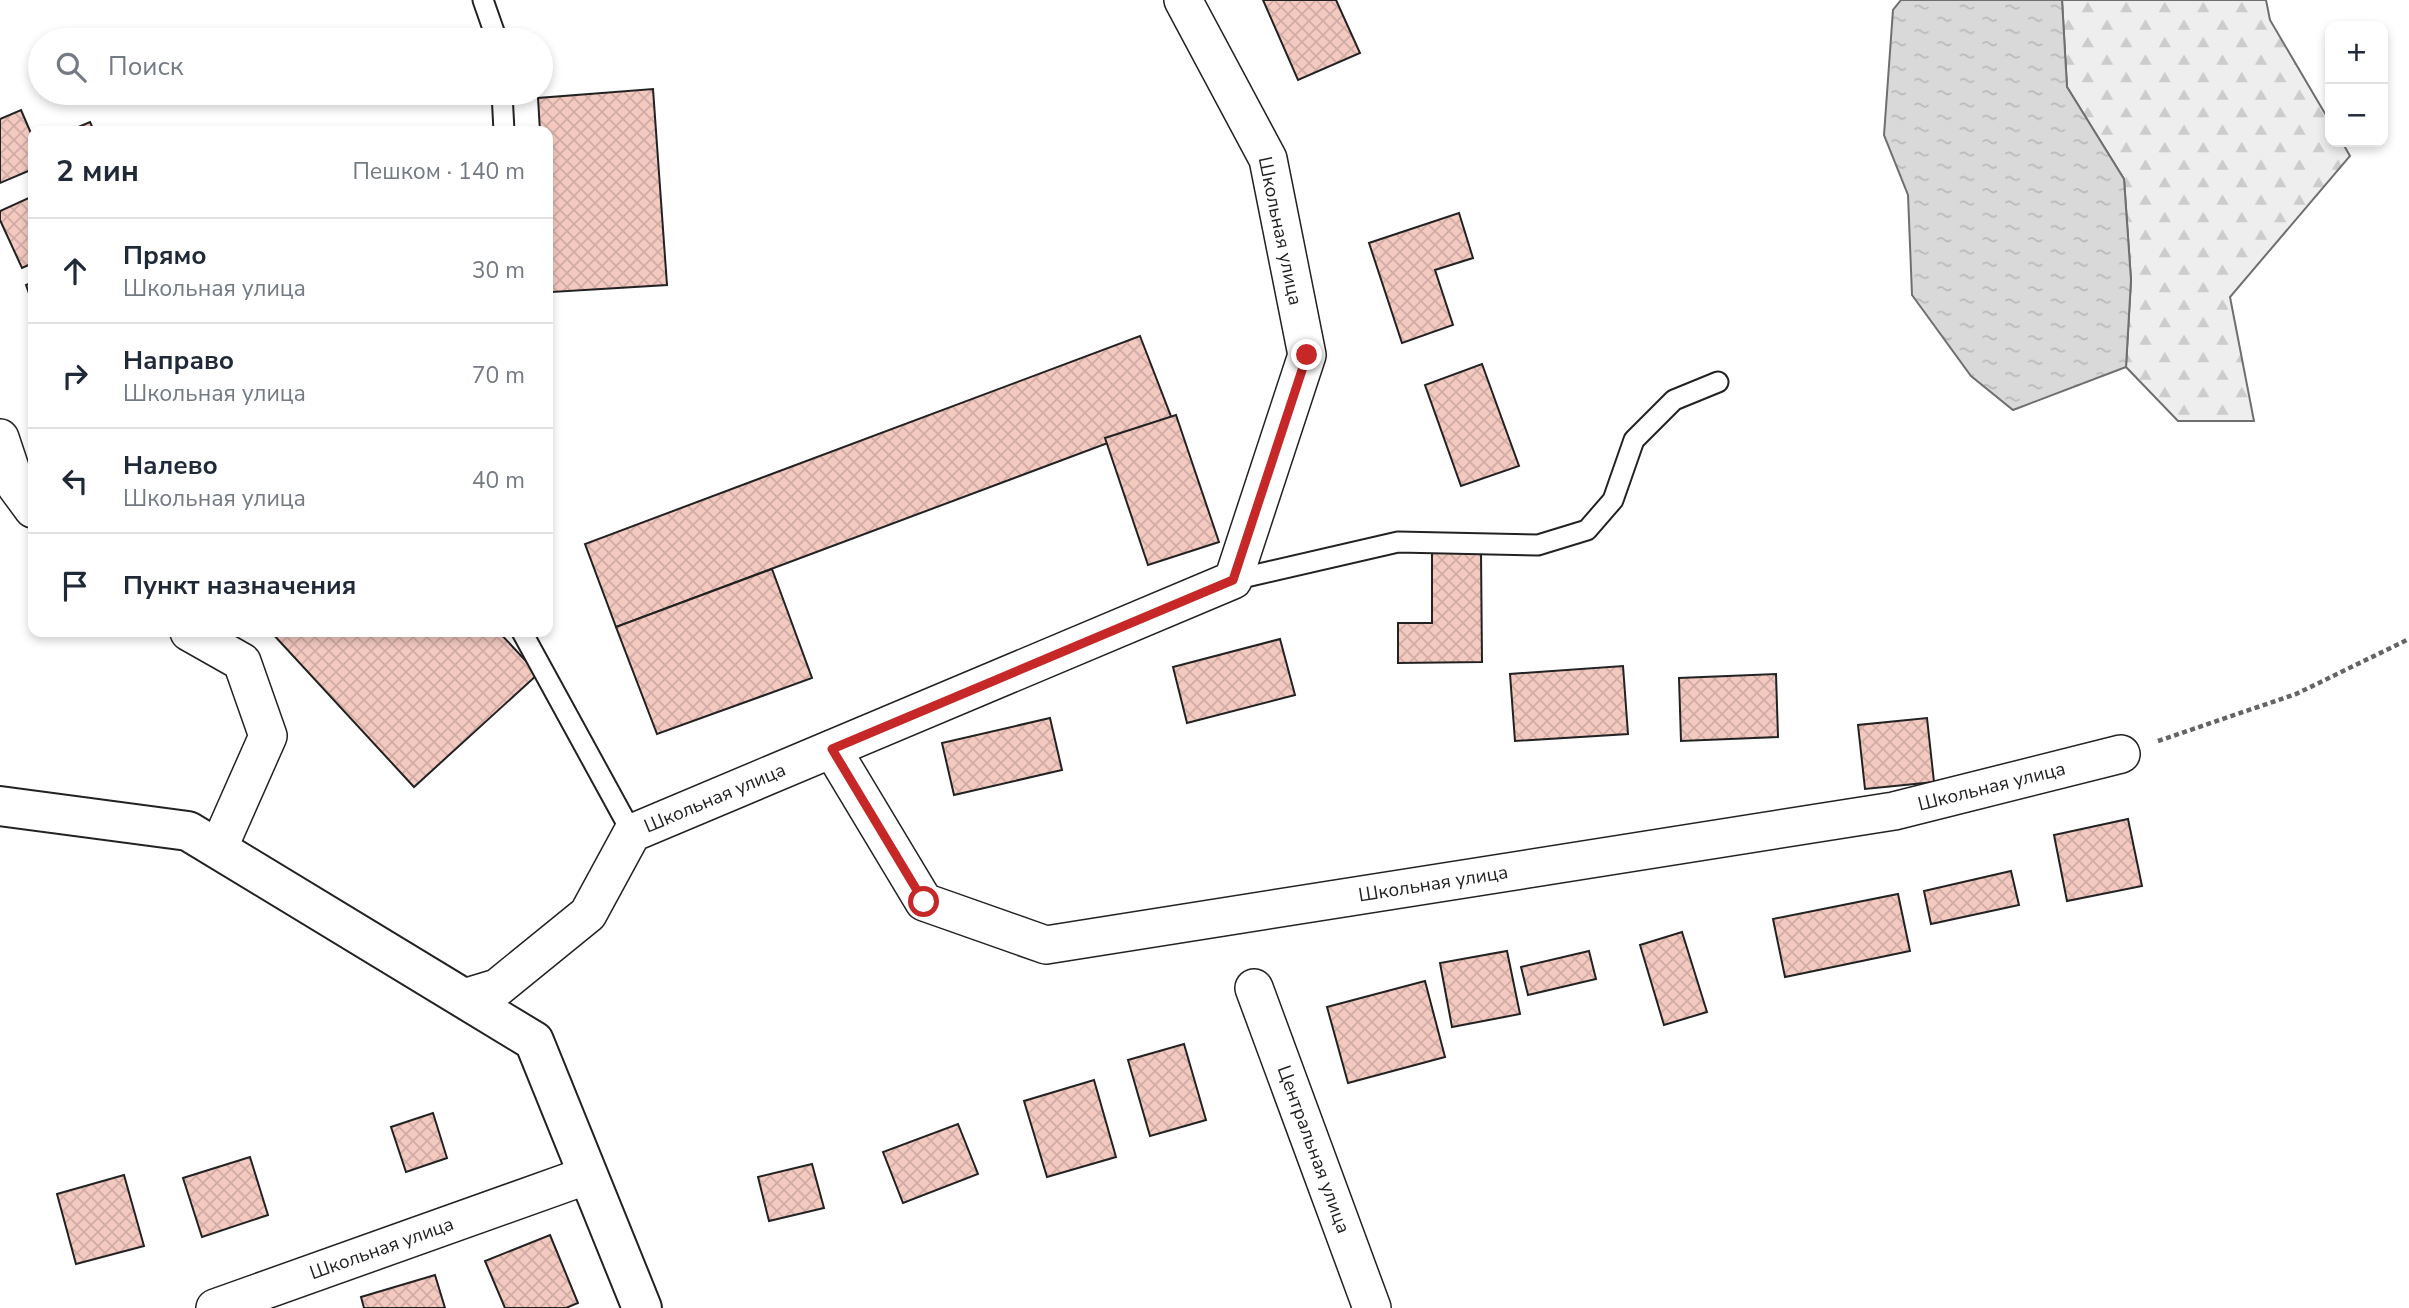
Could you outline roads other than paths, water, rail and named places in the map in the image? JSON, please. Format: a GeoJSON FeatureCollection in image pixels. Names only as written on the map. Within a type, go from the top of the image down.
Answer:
{"type":"FeatureCollection","features":[{"type":"Feature","properties":{"kind":"street","name":"Школьная улица"},"geometry":{"type":"LineString","coordinates":[[464,998],[497,988],[589,914],[632,833],[1233,580],[1307,355],[1268,159],[1183,0]]}},
{"type":"Feature","properties":{"kind":"street"},"geometry":{"type":"LineString","coordinates":[[0,438],[16,486],[28,502]]}},
{"type":"Feature","properties":{"kind":"street"},"geometry":{"type":"LineString","coordinates":[[199,637],[242,662],[268,736],[218,849]]}},
{"type":"Feature","properties":{"kind":"street","name":"Школьная улица"},"geometry":{"type":"LineString","coordinates":[[832,749],[924,902],[1046,945],[1894,811],[2121,754]]}},
{"type":"Feature","properties":{"kind":"street"},"geometry":{"type":"LineString","coordinates":[[0,806],[188,831],[534,1041],[642,1308]]}},
{"type":"Feature","properties":{"kind":"street","name":"Центральная улица"},"geometry":{"type":"LineString","coordinates":[[1254,988],[1372,1308]]}},
{"type":"Feature","properties":{"kind":"street","name":"Школьная улица"},"geometry":{"type":"LineString","coordinates":[[215,1308],[588,1175]]}},
{"type":"Feature","properties":{"kind":"lane"},"geometry":{"type":"LineString","coordinates":[[483,0],[493,28]]}},
{"type":"Feature","properties":{"kind":"lane"},"geometry":{"type":"LineString","coordinates":[[503,105],[504,126]]}},
{"type":"Feature","properties":{"kind":"lane"},"geometry":{"type":"LineString","coordinates":[[1233,580],[1398,542],[1538,545],[1587,530],[1613,500],[1634,440],[1674,400],[1718,382]]}},
{"type":"Feature","properties":{"kind":"lane"},"geometry":{"type":"LineString","coordinates":[[525,637],[632,833]]}},
{"type":"Feature","properties":{"kind":"water"},"geometry":{"type":"Polygon","coordinates":[[[1901,0],[2062,0],[2067,87],[2124,179],[2131,280],[2126,367],[2013,410],[1971,376],[1912,295],[1908,195],[1884,135],[1893,10],[1901,0]]]}}]}
